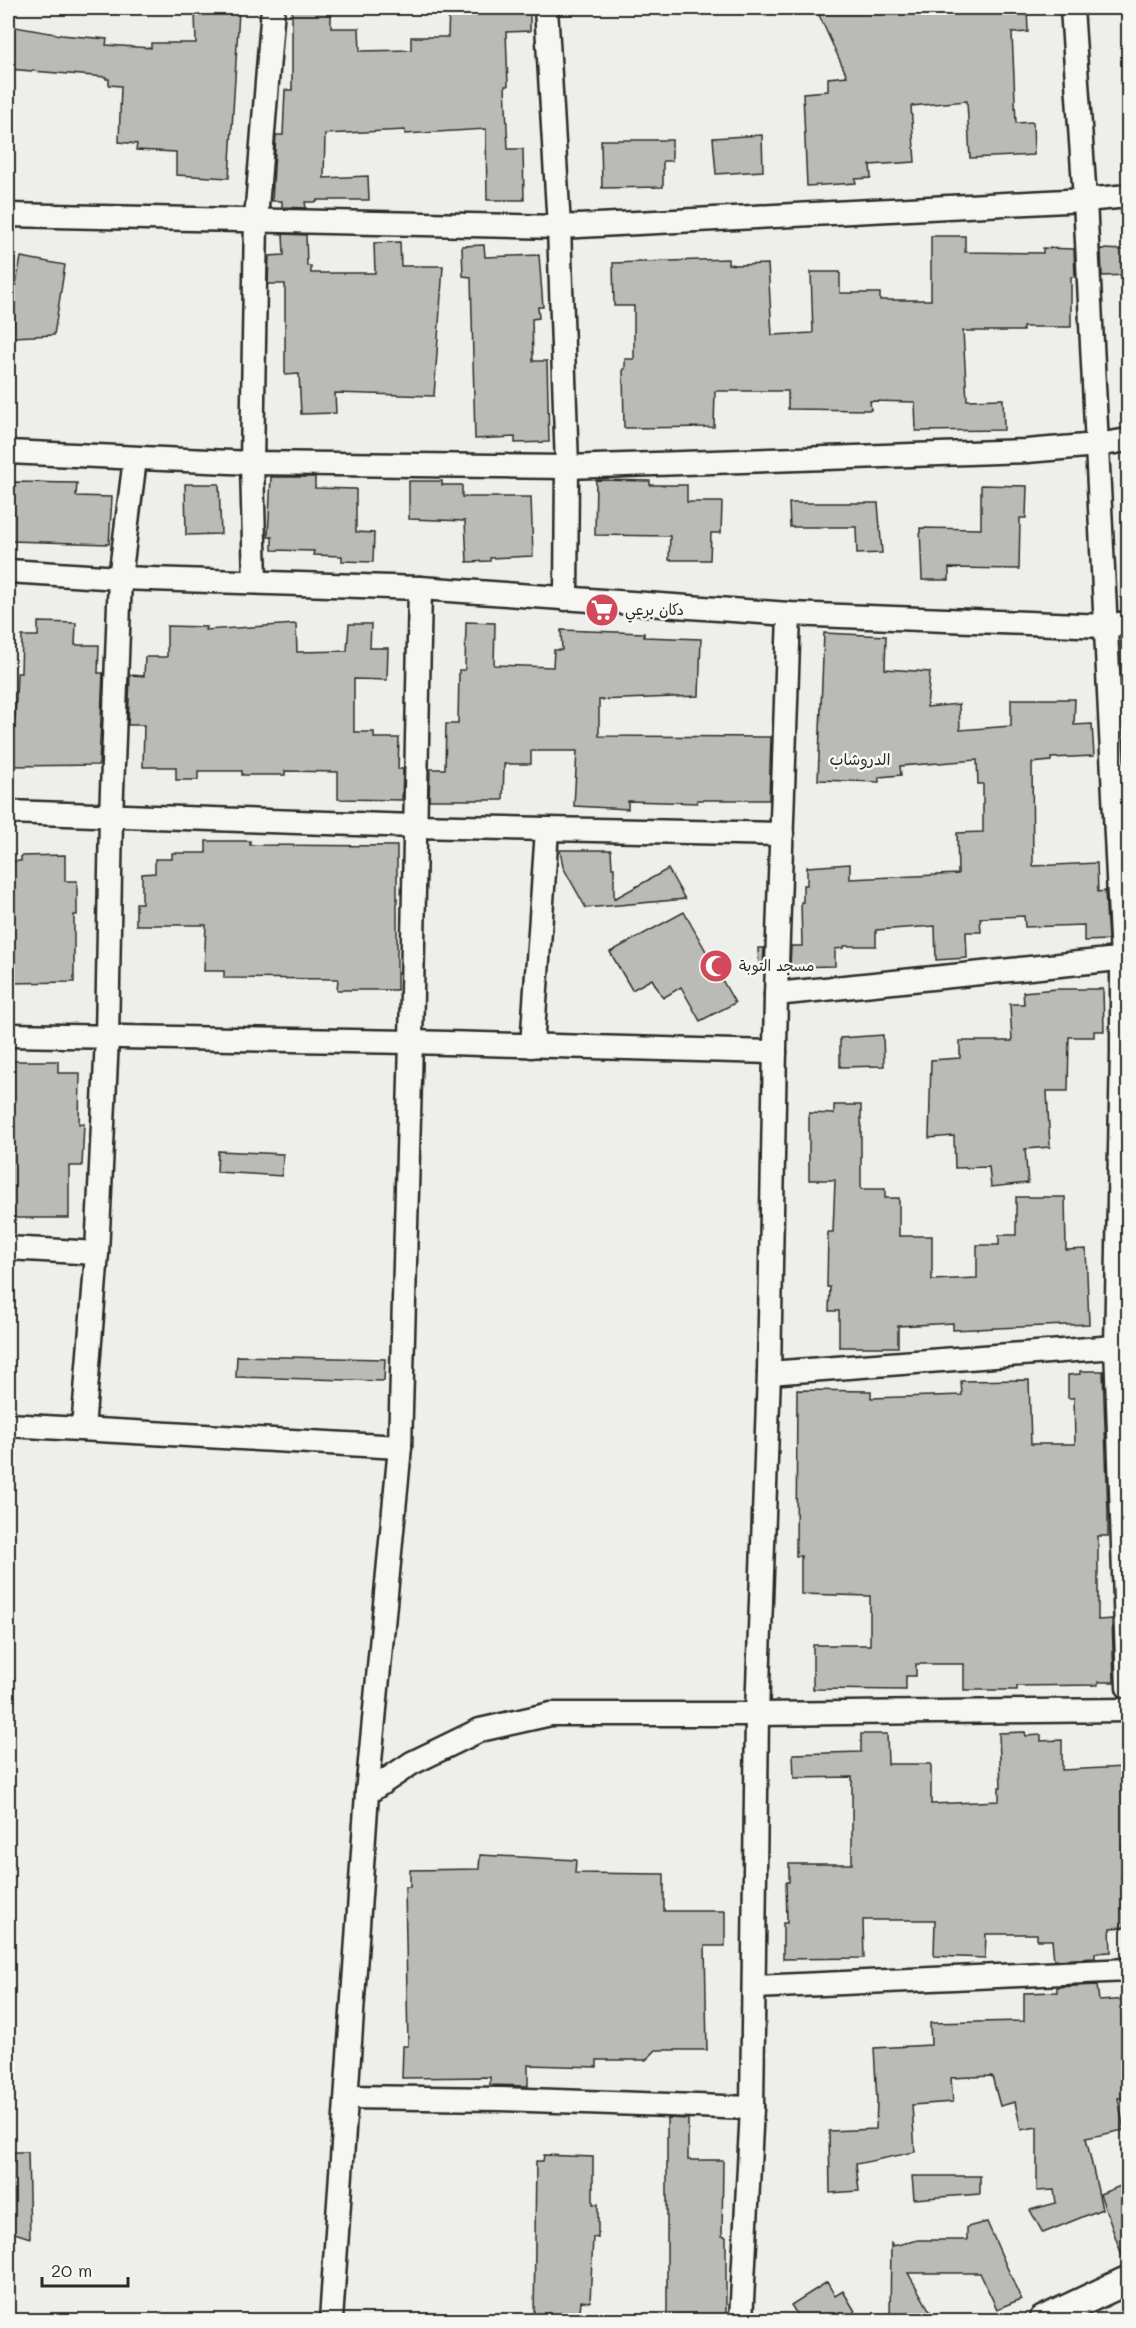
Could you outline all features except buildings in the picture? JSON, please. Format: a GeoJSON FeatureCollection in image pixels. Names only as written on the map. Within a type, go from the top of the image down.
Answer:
{"type":"FeatureCollection","features":[{"type":"Feature","properties":{"kind":"street"},"geometry":{"type":"LineString","coordinates":[[255,582],[252,463],[256,219],[273,8]]}},
{"type":"Feature","properties":{"kind":"street"},"geometry":{"type":"LineString","coordinates":[[546,8],[559,227],[567,467],[566,599]]}},
{"type":"Feature","properties":{"kind":"street"},"geometry":{"type":"LineString","coordinates":[[1072,8],[1085,200],[1105,626],[1125,958],[1122,1053],[1122,1346],[1128,1687]]}},
{"type":"Feature","properties":{"kind":"street"},"geometry":{"type":"LineString","coordinates":[[8,215],[559,227],[1128,196]]}},
{"type":"Feature","properties":{"kind":"street"},"geometry":{"type":"LineString","coordinates":[[8,452],[252,463],[567,467],[1027,452],[1128,440]]}},
{"type":"Feature","properties":{"kind":"street"},"geometry":{"type":"LineString","coordinates":[[83,1429],[97,1252],[107,1038],[111,817],[120,578],[135,459]]}},
{"type":"Feature","properties":{"kind":"street"},"geometry":{"type":"LineString","coordinates":[[8,571],[120,578],[420,588],[789,614],[1105,626],[1128,623]]}},
{"type":"Feature","properties":{"kind":"street"},"geometry":{"type":"LineString","coordinates":[[331,2320],[367,1793],[400,1447],[420,588]]}},
{"type":"Feature","properties":{"kind":"street"},"geometry":{"type":"LineString","coordinates":[[741,2320],[752,2108],[757,1714],[769,1373],[776,994],[789,614]]}},
{"type":"Feature","properties":{"kind":"street"},"geometry":{"type":"LineString","coordinates":[[8,812],[547,830],[782,834]]}},
{"type":"Feature","properties":{"kind":"street"},"geometry":{"type":"LineString","coordinates":[[532,1046],[547,830]]}},
{"type":"Feature","properties":{"kind":"street"},"geometry":{"type":"LineString","coordinates":[[776,994],[1125,958]]}},
{"type":"Feature","properties":{"kind":"street"},"geometry":{"type":"LineString","coordinates":[[8,1035],[411,1042],[775,1053]]}},
{"type":"Feature","properties":{"kind":"street"},"geometry":{"type":"LineString","coordinates":[[8,1248],[97,1252]]}},
{"type":"Feature","properties":{"kind":"street"},"geometry":{"type":"LineString","coordinates":[[769,1373],[1122,1346]]}},
{"type":"Feature","properties":{"kind":"street"},"geometry":{"type":"LineString","coordinates":[[8,1425],[400,1447]]}},
{"type":"Feature","properties":{"kind":"street"},"geometry":{"type":"LineString","coordinates":[[367,1793],[412,1763],[480,1730],[551,1714],[1128,1710]]}},
{"type":"Feature","properties":{"kind":"street"},"geometry":{"type":"LineString","coordinates":[[755,1987],[1128,1970]]}},
{"type":"Feature","properties":{"kind":"street"},"geometry":{"type":"LineString","coordinates":[[347,2097],[500,2099],[752,2108]]}},
{"type":"Feature","properties":{"kind":"street"},"geometry":{"type":"LineString","coordinates":[[1043,2320],[1128,2280]]}},
{"type":"Feature","properties":{"kind":"place","name":"دكان برعي"},"geometry":{"type":"Point","coordinates":[602,610]}},
{"type":"Feature","properties":{"kind":"place","name":"مسجد التوبة"},"geometry":{"type":"Point","coordinates":[716,966]}},
{"type":"Feature","properties":{"kind":"district","name":"الدروشاب"},"geometry":{"type":"Point","coordinates":[860,759]}}]}
